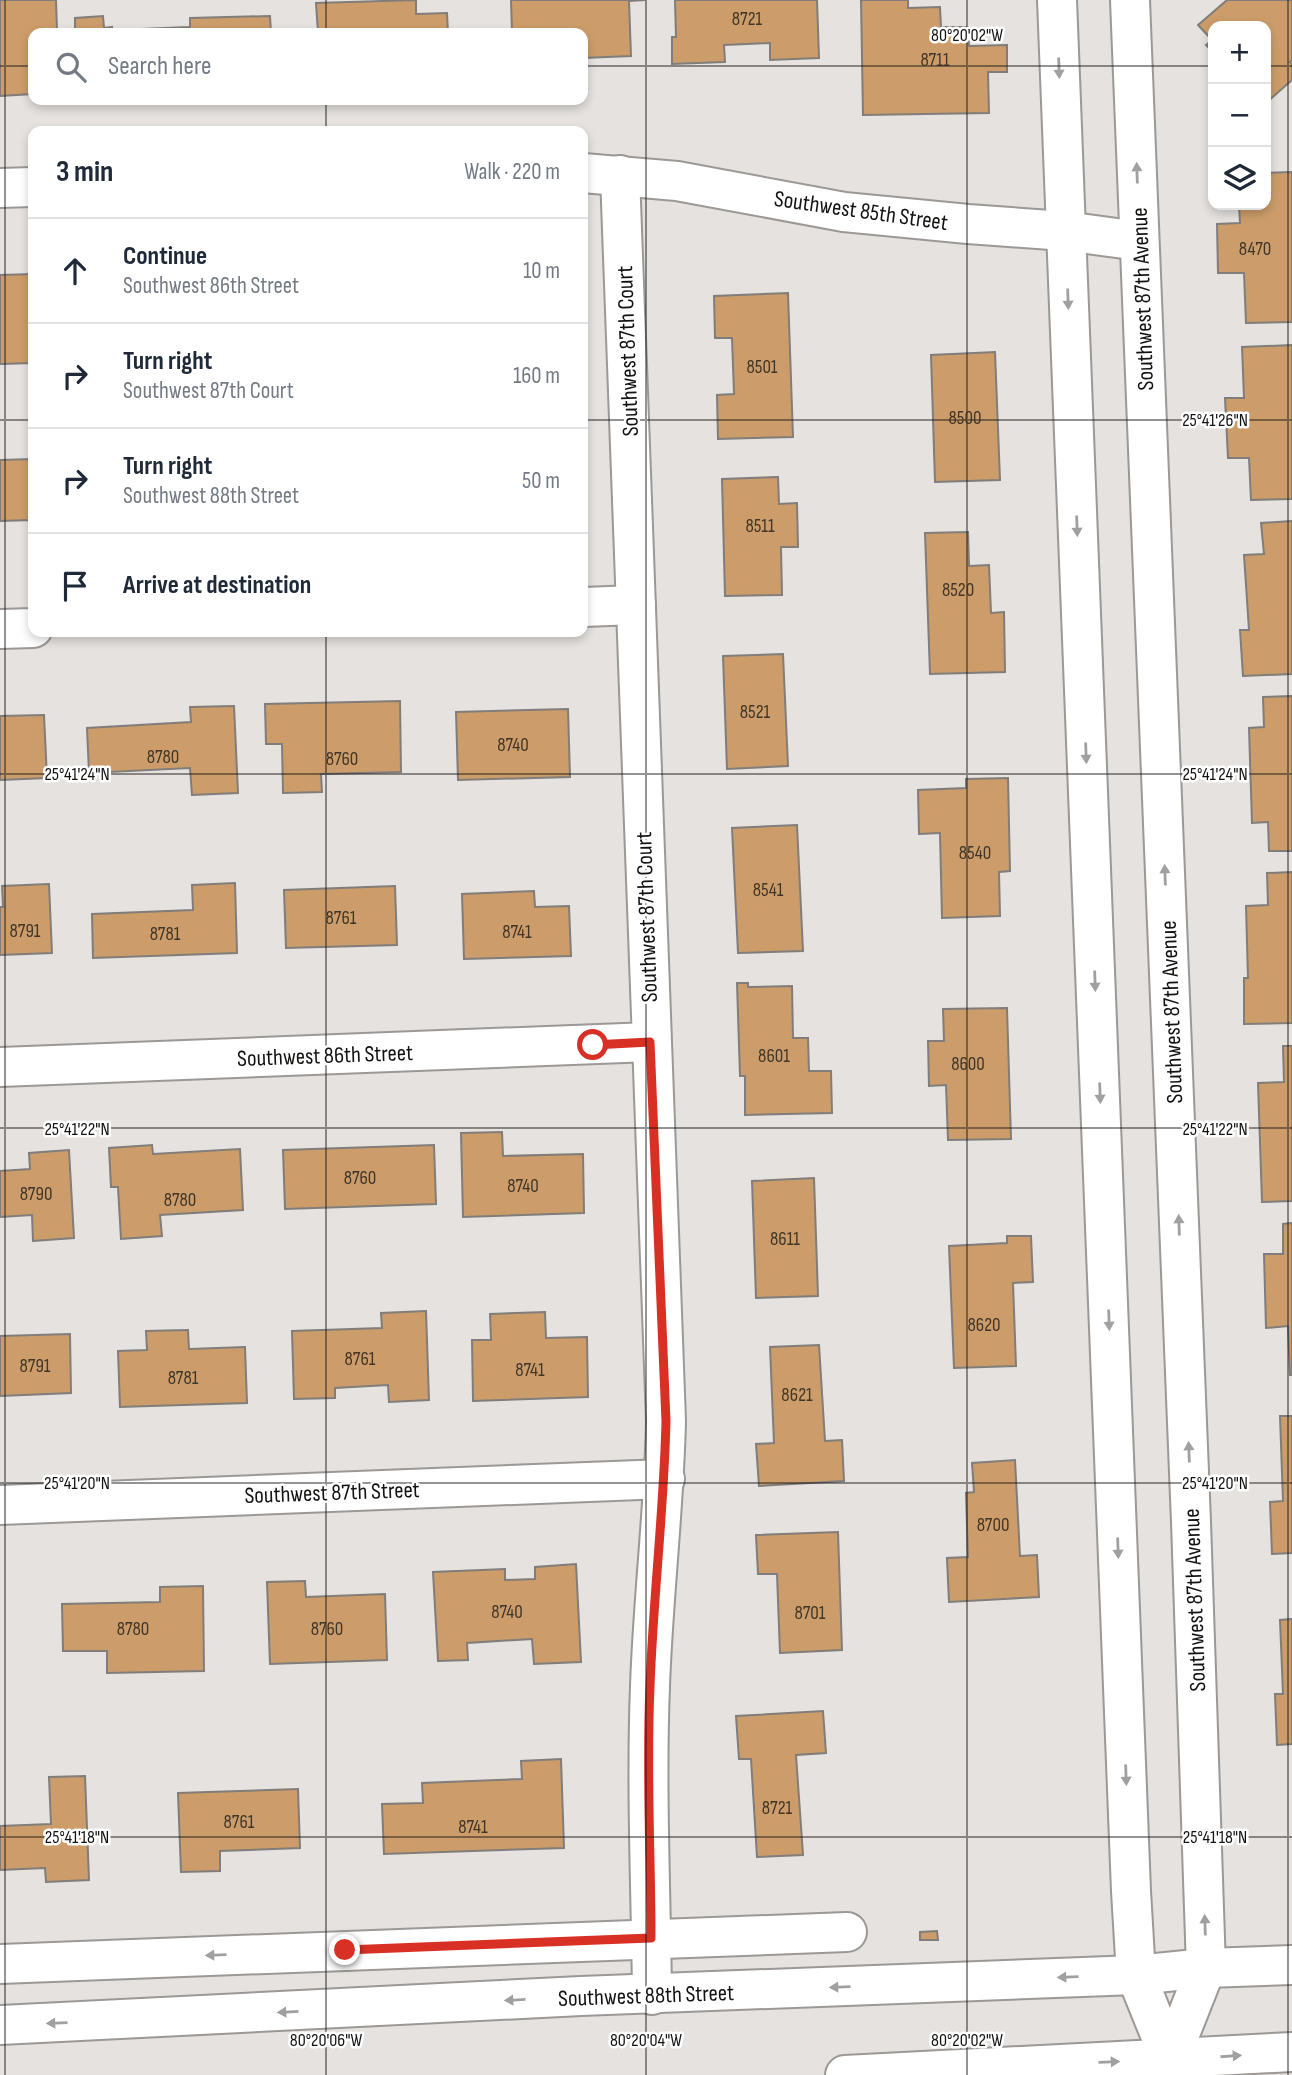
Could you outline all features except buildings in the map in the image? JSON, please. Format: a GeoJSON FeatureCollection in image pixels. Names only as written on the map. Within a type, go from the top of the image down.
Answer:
{"type":"FeatureCollection","features":[{"type":"Feature","properties":{"kind":"main road"},"geometry":{"type":"LineString","coordinates":[[1057,0],[1131,1891],[1136,1975],[1169,2067]]}},
{"type":"Feature","properties":{"kind":"main road","name":"Southwest 87th Avenue"},"geometry":{"type":"LineString","coordinates":[[1130,0],[1191,1522],[1206,1968],[1169,2067]]}},
{"type":"Feature","properties":{"kind":"main road","name":"Southwest 85th Street"},"geometry":{"type":"LineString","coordinates":[[601,174],[737,190],[844,212],[1065,231],[1139,241]]}},
{"type":"Feature","properties":{"kind":"main road","name":"Southwest 87th Court"},"geometry":{"type":"LineString","coordinates":[[601,174],[636,605],[666,1421],[665,1479],[651,1651],[648,1726],[652,1995]]}},
{"type":"Feature","properties":{"kind":"main road"},"geometry":{"type":"LineString","coordinates":[[0,188],[28,187]]}},
{"type":"Feature","properties":{"kind":"main road"},"geometry":{"type":"LineString","coordinates":[[588,607],[636,605]]}},
{"type":"Feature","properties":{"kind":"main road"},"geometry":{"type":"LineString","coordinates":[[0,629],[28,628]]}},
{"type":"Feature","properties":{"kind":"main road","name":"Southwest 86th Street"},"geometry":{"type":"LineString","coordinates":[[0,1067],[650,1042]]}},
{"type":"Feature","properties":{"kind":"main road","name":"Southwest 87th Street"},"geometry":{"type":"LineString","coordinates":[[0,1505],[665,1479]]}},
{"type":"Feature","properties":{"kind":"main road"},"geometry":{"type":"LineString","coordinates":[[0,1964],[846,1932]]}},
{"type":"Feature","properties":{"kind":"main road","name":"Southwest 88th Street"},"geometry":{"type":"LineString","coordinates":[[0,2025],[581,1996],[1136,1975],[1206,1968],[1292,1965]]}},
{"type":"Feature","properties":{"kind":"main road"},"geometry":{"type":"LineString","coordinates":[[845,2075],[1169,2067],[1292,2052]]}},
{"type":"Feature","properties":{"kind":"route"},"geometry":{"type":"LineString","coordinates":[[345,1950],[651,1938],[648,1726],[651,1651],[662,1530],[666,1421],[650,1042],[593,1045]]}}]}
